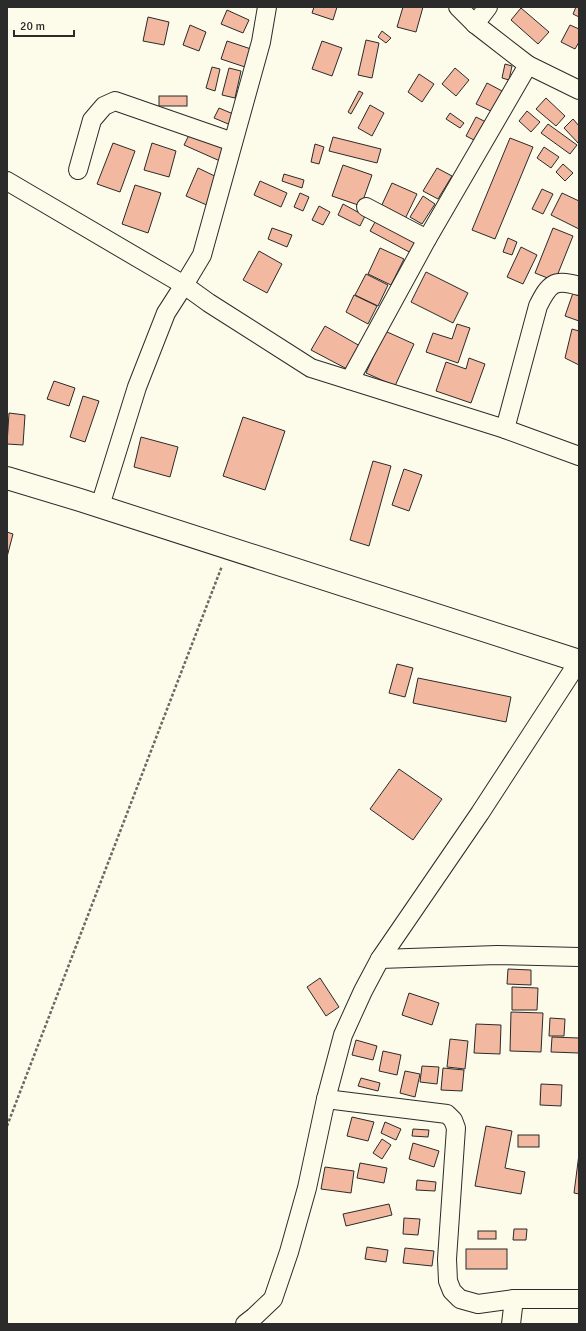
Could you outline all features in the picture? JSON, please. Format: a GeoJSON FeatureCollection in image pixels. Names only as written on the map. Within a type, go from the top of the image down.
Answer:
{"type":"FeatureCollection","features":[{"type":"Feature","properties":{"kind":"street"},"geometry":{"type":"LineString","coordinates":[[100,506],[140,380],[166,313],[202,255],[261,42],[267,7]]}},
{"type":"Feature","properties":{"kind":"street"},"geometry":{"type":"LineString","coordinates":[[458,7],[475,24],[528,65],[579,90]]}},
{"type":"Feature","properties":{"kind":"street"},"geometry":{"type":"LineString","coordinates":[[475,24],[488,7]]}},
{"type":"Feature","properties":{"kind":"street"},"geometry":{"type":"LineString","coordinates":[[350,380],[427,239],[528,65]]}},
{"type":"Feature","properties":{"kind":"street"},"geometry":{"type":"LineString","coordinates":[[78,170],[92,120],[104,106],[115,101],[233,142]]}},
{"type":"Feature","properties":{"kind":"street"},"geometry":{"type":"LineString","coordinates":[[7,181],[184,285],[210,304],[312,368],[505,429],[579,456]]}},
{"type":"Feature","properties":{"kind":"street"},"geometry":{"type":"LineString","coordinates":[[366,207],[427,239]]}},
{"type":"Feature","properties":{"kind":"street"},"geometry":{"type":"LineString","coordinates":[[505,429],[538,306],[547,289],[556,283],[566,282],[579,286]]}},
{"type":"Feature","properties":{"kind":"street"},"geometry":{"type":"LineString","coordinates":[[7,478],[100,506],[579,661],[480,813],[380,959],[363,991],[343,1034],[289,1252],[272,1299],[245,1324]]}},
{"type":"Feature","properties":{"kind":"street"},"geometry":{"type":"LineString","coordinates":[[380,959],[497,955],[579,957]]}},
{"type":"Feature","properties":{"kind":"street"},"geometry":{"type":"LineString","coordinates":[[326,1099],[447,1114],[453,1120],[456,1128],[447,1259],[448,1281],[452,1291],[460,1299],[478,1304],[514,1299],[579,1299]]}},
{"type":"Feature","properties":{"kind":"street"},"geometry":{"type":"LineString","coordinates":[[511,1324],[514,1299]]}},
{"type":"Feature","properties":{"kind":"path"},"geometry":{"type":"LineString","coordinates":[[7,1126],[229,549]]}},
{"type":"Feature","properties":{"kind":"building"},"geometry":{"type":"Polygon","coordinates":[[[314,7],[337,7],[333,20],[312,13],[314,7]]]}},
{"type":"Feature","properties":{"kind":"building"},"geometry":{"type":"Polygon","coordinates":[[[403,7],[423,7],[416,32],[397,27],[403,7]]]}},
{"type":"Feature","properties":{"kind":"building"},"geometry":{"type":"Polygon","coordinates":[[[576,7],[579,7],[579,17],[573,14],[576,7]]]}},
{"type":"Feature","properties":{"kind":"building"},"geometry":{"type":"Polygon","coordinates":[[[521,8],[549,32],[538,44],[511,20],[521,8]]]}},
{"type":"Feature","properties":{"kind":"building"},"geometry":{"type":"Polygon","coordinates":[[[227,10],[249,20],[243,33],[221,24],[227,10]]]}},
{"type":"Feature","properties":{"kind":"building"},"geometry":{"type":"Polygon","coordinates":[[[148,17],[169,22],[164,45],[143,41],[148,17]]]}},
{"type":"Feature","properties":{"kind":"building"},"geometry":{"type":"Polygon","coordinates":[[[190,25],[206,32],[199,51],[183,45],[190,25]]]}},
{"type":"Feature","properties":{"kind":"building"},"geometry":{"type":"Polygon","coordinates":[[[570,25],[579,29],[579,42],[575,49],[561,42],[570,25]]]}},
{"type":"Feature","properties":{"kind":"building"},"geometry":{"type":"Polygon","coordinates":[[[382,31],[391,38],[386,43],[378,37],[382,31]]]}},
{"type":"Feature","properties":{"kind":"building"},"geometry":{"type":"Polygon","coordinates":[[[366,40],[379,43],[372,78],[358,75],[366,40]]]}},
{"type":"Feature","properties":{"kind":"building"},"geometry":{"type":"Polygon","coordinates":[[[227,41],[251,49],[245,67],[221,59],[227,41]]]}},
{"type":"Feature","properties":{"kind":"building"},"geometry":{"type":"Polygon","coordinates":[[[322,41],[342,48],[332,76],[312,69],[322,41]]]}},
{"type":"Feature","properties":{"kind":"building"},"geometry":{"type":"Polygon","coordinates":[[[505,64],[512,66],[509,80],[502,78],[505,64]]]}},
{"type":"Feature","properties":{"kind":"building"},"geometry":{"type":"Polygon","coordinates":[[[212,67],[220,69],[215,91],[206,88],[212,67]]]}},
{"type":"Feature","properties":{"kind":"building"},"geometry":{"type":"Polygon","coordinates":[[[229,68],[241,71],[235,98],[222,95],[229,68]]]}},
{"type":"Feature","properties":{"kind":"building"},"geometry":{"type":"Polygon","coordinates":[[[455,68],[469,80],[456,96],[442,84],[455,68]]]}},
{"type":"Feature","properties":{"kind":"building"},"geometry":{"type":"Polygon","coordinates":[[[419,74],[434,84],[422,102],[408,92],[419,74]]]}},
{"type":"Feature","properties":{"kind":"building"},"geometry":{"type":"Polygon","coordinates":[[[487,83],[504,92],[493,112],[476,104],[487,83]]]}},
{"type":"Feature","properties":{"kind":"building"},"geometry":{"type":"Polygon","coordinates":[[[359,91],[363,93],[351,114],[348,112],[359,91]]]}},
{"type":"Feature","properties":{"kind":"building"},"geometry":{"type":"Polygon","coordinates":[[[159,96],[187,96],[187,106],[159,106],[159,96]]]}},
{"type":"Feature","properties":{"kind":"building"},"geometry":{"type":"Polygon","coordinates":[[[546,98],[565,116],[556,126],[536,109],[546,98]]]}},
{"type":"Feature","properties":{"kind":"building"},"geometry":{"type":"Polygon","coordinates":[[[370,105],[384,113],[372,136],[358,128],[370,105]]]}},
{"type":"Feature","properties":{"kind":"building"},"geometry":{"type":"Polygon","coordinates":[[[219,108],[238,116],[233,126],[214,118],[219,108]]]}},
{"type":"Feature","properties":{"kind":"building"},"geometry":{"type":"Polygon","coordinates":[[[527,111],[540,122],[531,132],[519,121],[527,111]]]}},
{"type":"Feature","properties":{"kind":"building"},"geometry":{"type":"Polygon","coordinates":[[[450,113],[464,123],[460,128],[446,119],[450,113]]]}},
{"type":"Feature","properties":{"kind":"building"},"geometry":{"type":"Polygon","coordinates":[[[476,117],[486,122],[476,141],[466,136],[476,117]]]}},
{"type":"Feature","properties":{"kind":"building"},"geometry":{"type":"Polygon","coordinates":[[[573,119],[579,126],[579,144],[564,128],[573,119]]]}},
{"type":"Feature","properties":{"kind":"building"},"geometry":{"type":"Polygon","coordinates":[[[548,124],[577,145],[570,154],[541,133],[548,124]]]}},
{"type":"Feature","properties":{"kind":"building"},"geometry":{"type":"Polygon","coordinates":[[[190,133],[225,149],[220,161],[184,145],[190,133]]]}},
{"type":"Feature","properties":{"kind":"building"},"geometry":{"type":"Polygon","coordinates":[[[333,137],[381,149],[377,163],[329,151],[333,137]]]}},
{"type":"Feature","properties":{"kind":"building"},"geometry":{"type":"Polygon","coordinates":[[[510,138],[533,147],[495,239],[472,230],[510,138]]]}},
{"type":"Feature","properties":{"kind":"building"},"geometry":{"type":"Polygon","coordinates":[[[113,143],[135,151],[120,192],[97,184],[113,143]]]}},
{"type":"Feature","properties":{"kind":"building"},"geometry":{"type":"Polygon","coordinates":[[[152,143],[176,151],[169,177],[144,170],[152,143]]]}},
{"type":"Feature","properties":{"kind":"building"},"geometry":{"type":"Polygon","coordinates":[[[315,144],[324,147],[319,164],[311,162],[315,144]]]}},
{"type":"Feature","properties":{"kind":"building"},"geometry":{"type":"Polygon","coordinates":[[[544,147],[559,157],[551,168],[537,158],[544,147]]]}},
{"type":"Feature","properties":{"kind":"building"},"geometry":{"type":"Polygon","coordinates":[[[563,164],[573,173],[565,181],[556,172],[563,164]]]}},
{"type":"Feature","properties":{"kind":"building"},"geometry":{"type":"Polygon","coordinates":[[[343,165],[372,175],[361,206],[332,196],[343,165]]]}},
{"type":"Feature","properties":{"kind":"building"},"geometry":{"type":"Polygon","coordinates":[[[198,168],[221,179],[209,206],[186,196],[198,168]]]}},
{"type":"Feature","properties":{"kind":"building"},"geometry":{"type":"Polygon","coordinates":[[[437,168],[452,176],[438,199],[423,191],[437,168]]]}},
{"type":"Feature","properties":{"kind":"building"},"geometry":{"type":"Polygon","coordinates":[[[284,174],[304,180],[302,188],[282,181],[284,174]]]}},
{"type":"Feature","properties":{"kind":"building"},"geometry":{"type":"Polygon","coordinates":[[[260,181],[287,193],[281,207],[254,195],[260,181]]]}},
{"type":"Feature","properties":{"kind":"building"},"geometry":{"type":"Polygon","coordinates":[[[392,183],[417,194],[404,221],[380,209],[392,183]]]}},
{"type":"Feature","properties":{"kind":"building"},"geometry":{"type":"Polygon","coordinates":[[[135,185],[161,193],[148,233],[122,224],[135,185]]]}},
{"type":"Feature","properties":{"kind":"building"},"geometry":{"type":"Polygon","coordinates":[[[542,189],[553,194],[543,214],[532,209],[542,189]]]}},
{"type":"Feature","properties":{"kind":"building"},"geometry":{"type":"Polygon","coordinates":[[[300,193],[309,197],[303,211],[294,207],[300,193]]]}},
{"type":"Feature","properties":{"kind":"building"},"geometry":{"type":"Polygon","coordinates":[[[562,193],[579,201],[579,229],[551,215],[562,193]]]}},
{"type":"Feature","properties":{"kind":"building"},"geometry":{"type":"Polygon","coordinates":[[[423,196],[435,204],[422,224],[410,217],[423,196]]]}},
{"type":"Feature","properties":{"kind":"building"},"geometry":{"type":"Polygon","coordinates":[[[343,204],[365,216],[360,226],[338,215],[343,204]]]}},
{"type":"Feature","properties":{"kind":"building"},"geometry":{"type":"Polygon","coordinates":[[[319,206],[330,212],[323,225],[312,220],[319,206]]]}},
{"type":"Feature","properties":{"kind":"building"},"geometry":{"type":"Polygon","coordinates":[[[379,215],[421,239],[413,254],[370,231],[379,215]]]}},
{"type":"Feature","properties":{"kind":"building"},"geometry":{"type":"Polygon","coordinates":[[[272,228],[292,235],[287,247],[268,239],[272,228]]]}},
{"type":"Feature","properties":{"kind":"building"},"geometry":{"type":"Polygon","coordinates":[[[553,228],[573,236],[555,281],[535,273],[553,228]]]}},
{"type":"Feature","properties":{"kind":"building"},"geometry":{"type":"Polygon","coordinates":[[[508,238],[517,242],[512,255],[503,252],[508,238]]]}},
{"type":"Feature","properties":{"kind":"building"},"geometry":{"type":"Polygon","coordinates":[[[521,247],[537,255],[523,284],[507,277],[521,247]]]}},
{"type":"Feature","properties":{"kind":"building"},"geometry":{"type":"Polygon","coordinates":[[[380,248],[404,259],[391,285],[368,274],[380,248]]]}},
{"type":"Feature","properties":{"kind":"building"},"geometry":{"type":"Polygon","coordinates":[[[259,251],[282,264],[267,293],[243,280],[259,251]]]}},
{"type":"Feature","properties":{"kind":"building"},"geometry":{"type":"Polygon","coordinates":[[[426,272],[468,293],[453,323],[411,302],[426,272]]]}},
{"type":"Feature","properties":{"kind":"building"},"geometry":{"type":"Polygon","coordinates":[[[366,274],[388,285],[378,306],[355,295],[366,274]]]}},
{"type":"Feature","properties":{"kind":"building"},"geometry":{"type":"Polygon","coordinates":[[[575,287],[579,289],[579,321],[565,316],[575,287]]]}},
{"type":"Feature","properties":{"kind":"building"},"geometry":{"type":"Polygon","coordinates":[[[354,295],[377,306],[368,324],[346,312],[354,295]]]}},
{"type":"Feature","properties":{"kind":"building"},"geometry":{"type":"Polygon","coordinates":[[[457,324],[470,328],[458,363],[426,352],[433,333],[452,339],[457,324]]]}},
{"type":"Feature","properties":{"kind":"building"},"geometry":{"type":"Polygon","coordinates":[[[325,326],[360,346],[347,369],[311,350],[325,326]]]}},
{"type":"Feature","properties":{"kind":"building"},"geometry":{"type":"Polygon","coordinates":[[[572,329],[579,331],[579,365],[565,358],[572,329]]]}},
{"type":"Feature","properties":{"kind":"building"},"geometry":{"type":"Polygon","coordinates":[[[385,331],[414,344],[395,386],[366,373],[385,331]]]}},
{"type":"Feature","properties":{"kind":"building"},"geometry":{"type":"Polygon","coordinates":[[[469,358],[485,364],[471,403],[436,391],[446,362],[466,369],[469,358]]]}},
{"type":"Feature","properties":{"kind":"building"},"geometry":{"type":"Polygon","coordinates":[[[54,381],[75,388],[69,406],[47,399],[54,381]]]}},
{"type":"Feature","properties":{"kind":"building"},"geometry":{"type":"Polygon","coordinates":[[[83,396],[99,401],[85,442],[70,437],[83,396]]]}},
{"type":"Feature","properties":{"kind":"building"},"geometry":{"type":"Polygon","coordinates":[[[9,413],[25,415],[23,445],[7,444],[9,413]]]}},
{"type":"Feature","properties":{"kind":"building"},"geometry":{"type":"Polygon","coordinates":[[[243,417],[285,431],[265,490],[223,476],[243,417]]]}},
{"type":"Feature","properties":{"kind":"building"},"geometry":{"type":"Polygon","coordinates":[[[141,437],[178,447],[170,477],[134,467],[141,437]]]}},
{"type":"Feature","properties":{"kind":"building"},"geometry":{"type":"Polygon","coordinates":[[[373,461],[391,466],[369,546],[350,540],[373,461]]]}},
{"type":"Feature","properties":{"kind":"building"},"geometry":{"type":"Polygon","coordinates":[[[404,469],[422,475],[409,511],[392,505],[404,469]]]}},
{"type":"Feature","properties":{"kind":"building"},"geometry":{"type":"Polygon","coordinates":[[[7,532],[13,534],[7,557],[7,532]]]}},
{"type":"Feature","properties":{"kind":"building"},"geometry":{"type":"Polygon","coordinates":[[[397,664],[413,668],[405,697],[389,693],[397,664]]]}},
{"type":"Feature","properties":{"kind":"building"},"geometry":{"type":"Polygon","coordinates":[[[418,678],[511,697],[506,722],[413,703],[418,678]]]}},
{"type":"Feature","properties":{"kind":"building"},"geometry":{"type":"Polygon","coordinates":[[[399,769],[442,799],[413,840],[370,809],[399,769]]]}},
{"type":"Feature","properties":{"kind":"building"},"geometry":{"type":"Polygon","coordinates":[[[508,969],[531,970],[531,985],[507,984],[508,969]]]}},
{"type":"Feature","properties":{"kind":"building"},"geometry":{"type":"Polygon","coordinates":[[[320,978],[339,1007],[326,1016],[307,987],[320,978]]]}},
{"type":"Feature","properties":{"kind":"building"},"geometry":{"type":"Polygon","coordinates":[[[512,987],[538,988],[537,1010],[512,1010],[512,987]]]}},
{"type":"Feature","properties":{"kind":"building"},"geometry":{"type":"Polygon","coordinates":[[[409,993],[439,1003],[432,1025],[402,1015],[409,993]]]}},
{"type":"Feature","properties":{"kind":"building"},"geometry":{"type":"Polygon","coordinates":[[[511,1012],[543,1013],[541,1052],[510,1051],[511,1012]]]}},
{"type":"Feature","properties":{"kind":"building"},"geometry":{"type":"Polygon","coordinates":[[[550,1018],[565,1019],[564,1036],[549,1036],[550,1018]]]}},
{"type":"Feature","properties":{"kind":"building"},"geometry":{"type":"Polygon","coordinates":[[[476,1024],[501,1025],[500,1054],[474,1053],[476,1024]]]}},
{"type":"Feature","properties":{"kind":"building"},"geometry":{"type":"Polygon","coordinates":[[[552,1037],[579,1038],[579,1053],[551,1052],[552,1037]]]}},
{"type":"Feature","properties":{"kind":"building"},"geometry":{"type":"Polygon","coordinates":[[[450,1039],[468,1041],[465,1069],[447,1067],[450,1039]]]}},
{"type":"Feature","properties":{"kind":"building"},"geometry":{"type":"Polygon","coordinates":[[[356,1040],[377,1046],[373,1060],[352,1055],[356,1040]]]}},
{"type":"Feature","properties":{"kind":"building"},"geometry":{"type":"Polygon","coordinates":[[[383,1051],[401,1055],[397,1075],[379,1071],[383,1051]]]}},
{"type":"Feature","properties":{"kind":"building"},"geometry":{"type":"Polygon","coordinates":[[[422,1066],[439,1067],[437,1084],[420,1082],[422,1066]]]}},
{"type":"Feature","properties":{"kind":"building"},"geometry":{"type":"Polygon","coordinates":[[[443,1068],[464,1070],[462,1091],[441,1090],[443,1068]]]}},
{"type":"Feature","properties":{"kind":"building"},"geometry":{"type":"Polygon","coordinates":[[[405,1071],[420,1074],[415,1097],[400,1093],[405,1071]]]}},
{"type":"Feature","properties":{"kind":"building"},"geometry":{"type":"Polygon","coordinates":[[[361,1078],[380,1083],[378,1091],[358,1086],[361,1078]]]}},
{"type":"Feature","properties":{"kind":"building"},"geometry":{"type":"Polygon","coordinates":[[[541,1084],[562,1085],[561,1106],[540,1105],[541,1084]]]}},
{"type":"Feature","properties":{"kind":"building"},"geometry":{"type":"Polygon","coordinates":[[[352,1117],[374,1122],[368,1141],[347,1136],[352,1117]]]}},
{"type":"Feature","properties":{"kind":"building"},"geometry":{"type":"Polygon","coordinates":[[[385,1122],[401,1129],[396,1140],[381,1133],[385,1122]]]}},
{"type":"Feature","properties":{"kind":"building"},"geometry":{"type":"Polygon","coordinates":[[[486,1126],[512,1131],[505,1168],[525,1172],[521,1194],[475,1186],[486,1126]]]}},
{"type":"Feature","properties":{"kind":"building"},"geometry":{"type":"Polygon","coordinates":[[[413,1129],[429,1130],[428,1137],[412,1136],[413,1129]]]}},
{"type":"Feature","properties":{"kind":"building"},"geometry":{"type":"Polygon","coordinates":[[[518,1135],[539,1135],[539,1147],[518,1147],[518,1135]]]}},
{"type":"Feature","properties":{"kind":"building"},"geometry":{"type":"Polygon","coordinates":[[[382,1139],[391,1145],[382,1159],[373,1153],[382,1139]]]}},
{"type":"Feature","properties":{"kind":"building"},"geometry":{"type":"Polygon","coordinates":[[[413,1143],[439,1151],[434,1167],[409,1159],[413,1143]]]}},
{"type":"Feature","properties":{"kind":"building"},"geometry":{"type":"Polygon","coordinates":[[[579,1154],[579,1194],[574,1193],[579,1154]]]}},
{"type":"Feature","properties":{"kind":"building"},"geometry":{"type":"Polygon","coordinates":[[[360,1163],[387,1168],[384,1183],[357,1178],[360,1163]]]}},
{"type":"Feature","properties":{"kind":"building"},"geometry":{"type":"Polygon","coordinates":[[[325,1167],[354,1171],[351,1193],[321,1189],[325,1167]]]}},
{"type":"Feature","properties":{"kind":"building"},"geometry":{"type":"Polygon","coordinates":[[[417,1180],[436,1182],[435,1191],[416,1190],[417,1180]]]}},
{"type":"Feature","properties":{"kind":"building"},"geometry":{"type":"Polygon","coordinates":[[[389,1204],[392,1215],[346,1226],[343,1214],[389,1204]]]}},
{"type":"Feature","properties":{"kind":"building"},"geometry":{"type":"Polygon","coordinates":[[[404,1218],[420,1219],[418,1235],[403,1234],[404,1218]]]}},
{"type":"Feature","properties":{"kind":"building"},"geometry":{"type":"Polygon","coordinates":[[[514,1229],[527,1229],[526,1240],[513,1240],[514,1229]]]}},
{"type":"Feature","properties":{"kind":"building"},"geometry":{"type":"Polygon","coordinates":[[[478,1231],[496,1231],[496,1239],[478,1239],[478,1231]]]}},
{"type":"Feature","properties":{"kind":"building"},"geometry":{"type":"Polygon","coordinates":[[[367,1247],[388,1250],[386,1262],[365,1259],[367,1247]]]}},
{"type":"Feature","properties":{"kind":"building"},"geometry":{"type":"Polygon","coordinates":[[[405,1248],[434,1251],[432,1266],[403,1263],[405,1248]]]}},
{"type":"Feature","properties":{"kind":"building"},"geometry":{"type":"Polygon","coordinates":[[[466,1249],[507,1249],[507,1269],[466,1269],[466,1249]]]}}]}
